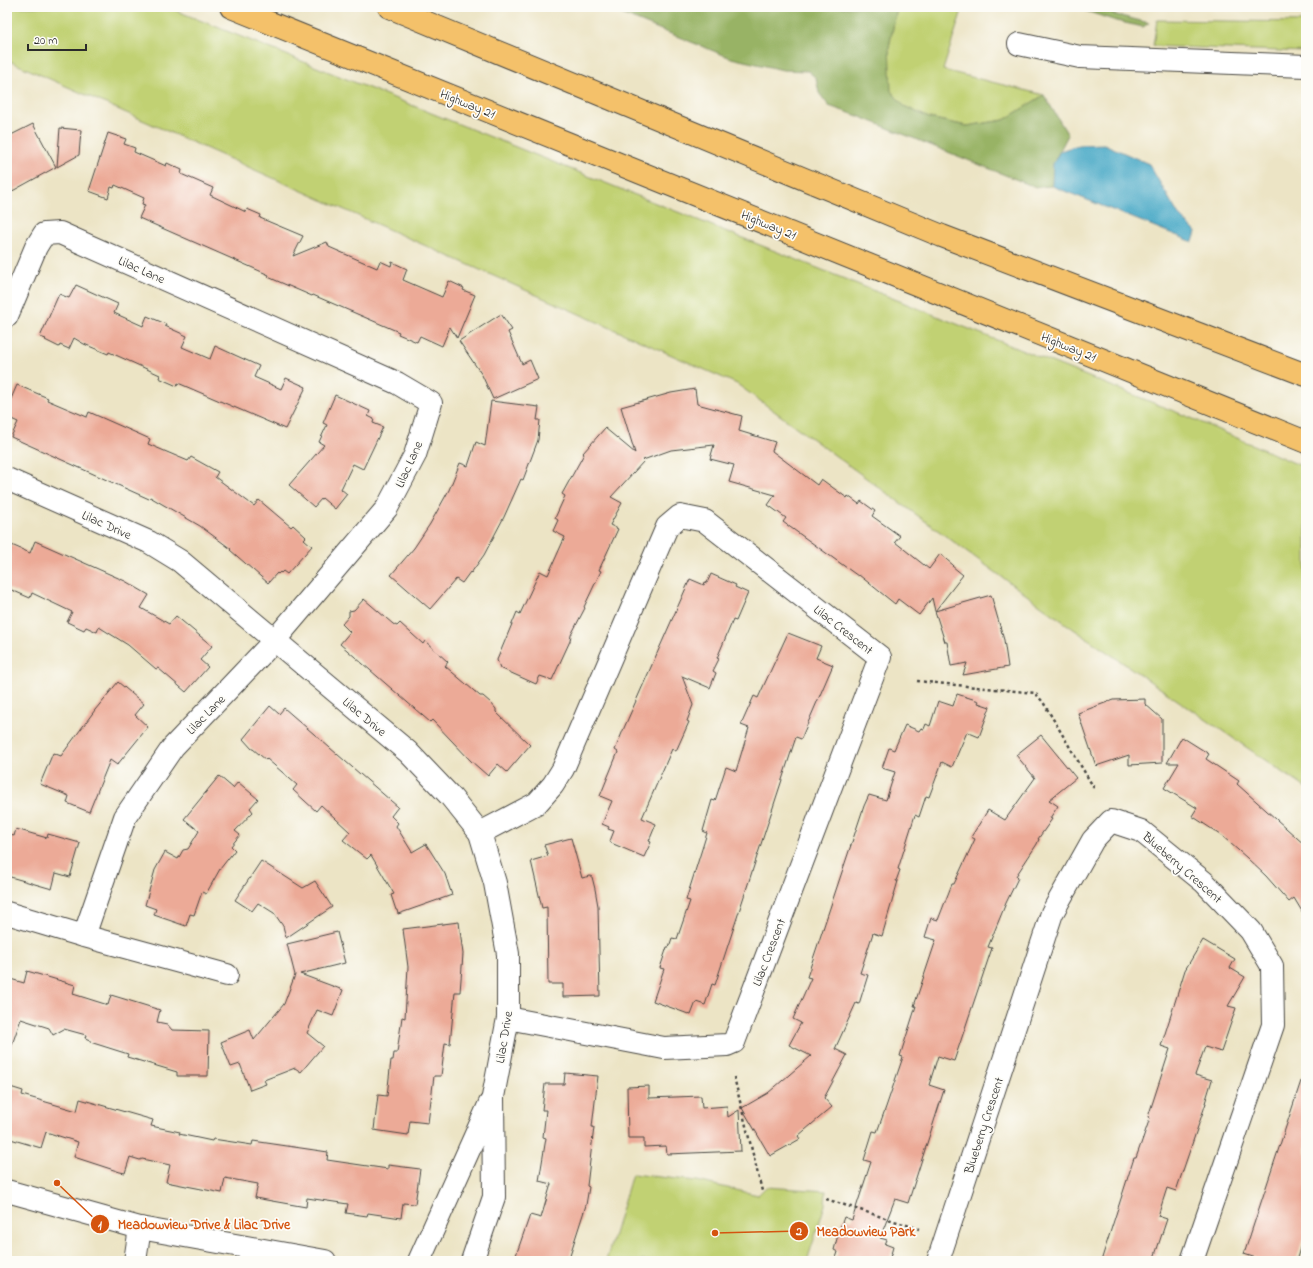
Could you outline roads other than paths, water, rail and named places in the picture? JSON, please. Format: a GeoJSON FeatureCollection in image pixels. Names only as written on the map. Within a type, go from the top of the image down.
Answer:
{"type":"FeatureCollection","features":[{"type":"Feature","properties":{"kind":"main road","name":"Highway 21"},"geometry":{"type":"LineString","coordinates":[[231,7],[1306,442]]}},
{"type":"Feature","properties":{"kind":"main road"},"geometry":{"type":"LineString","coordinates":[[389,7],[942,236],[1306,375]]}},
{"type":"Feature","properties":{"kind":"street"},"geometry":{"type":"LineString","coordinates":[[1019,44],[1080,57],[1306,66]]}},
{"type":"Feature","properties":{"kind":"street","name":"Lilac Lane"},"geometry":{"type":"LineString","coordinates":[[7,316],[36,247],[44,234],[60,233],[397,383],[431,403],[415,455],[387,508],[274,641],[174,747],[125,817],[84,936]]}},
{"type":"Feature","properties":{"kind":"street","name":"Lilac Drive"},"geometry":{"type":"LineString","coordinates":[[7,479],[155,546],[180,561],[408,752],[451,797],[480,833],[495,883],[508,954],[508,1018],[493,1097],[494,1197],[472,1261]]}},
{"type":"Feature","properties":{"kind":"street","name":"Lilac Crescent"},"geometry":{"type":"LineString","coordinates":[[480,833],[537,803],[553,786],[563,769],[667,527],[680,516],[705,521],[880,657],[734,1042],[727,1045],[664,1048],[508,1018]]}},
{"type":"Feature","properties":{"kind":"street","name":"Blueberry Crescent"},"geometry":{"type":"LineString","coordinates":[[938,1261],[1052,914],[1093,840],[1111,821],[1141,831],[1204,882],[1251,931],[1272,966],[1272,1025],[1192,1261]]}},
{"type":"Feature","properties":{"kind":"street"},"geometry":{"type":"LineString","coordinates":[[7,913],[84,936],[227,975]]}},
{"type":"Feature","properties":{"kind":"street","name":"Lilac Drive"},"geometry":{"type":"LineString","coordinates":[[419,1261],[493,1097]]}},
{"type":"Feature","properties":{"kind":"street"},"geometry":{"type":"LineString","coordinates":[[7,1191],[140,1228],[326,1261]]}},
{"type":"Feature","properties":{"kind":"street"},"geometry":{"type":"LineString","coordinates":[[135,1261],[140,1228]]}},
{"type":"Feature","properties":{"kind":"water"},"geometry":{"type":"Polygon","coordinates":[[[1104,144],[1149,164],[1178,214],[1196,232],[1193,242],[1052,186],[1053,164],[1060,151],[1078,145],[1104,144]]]}},
{"type":"Feature","properties":{"kind":"place","name":"Meadowview Drive & Lilac Drive"},"geometry":{"type":"Point","coordinates":[57,1183]}},
{"type":"Feature","properties":{"kind":"place","name":"Meadowview Park"},"geometry":{"type":"Point","coordinates":[715,1233]}}]}
